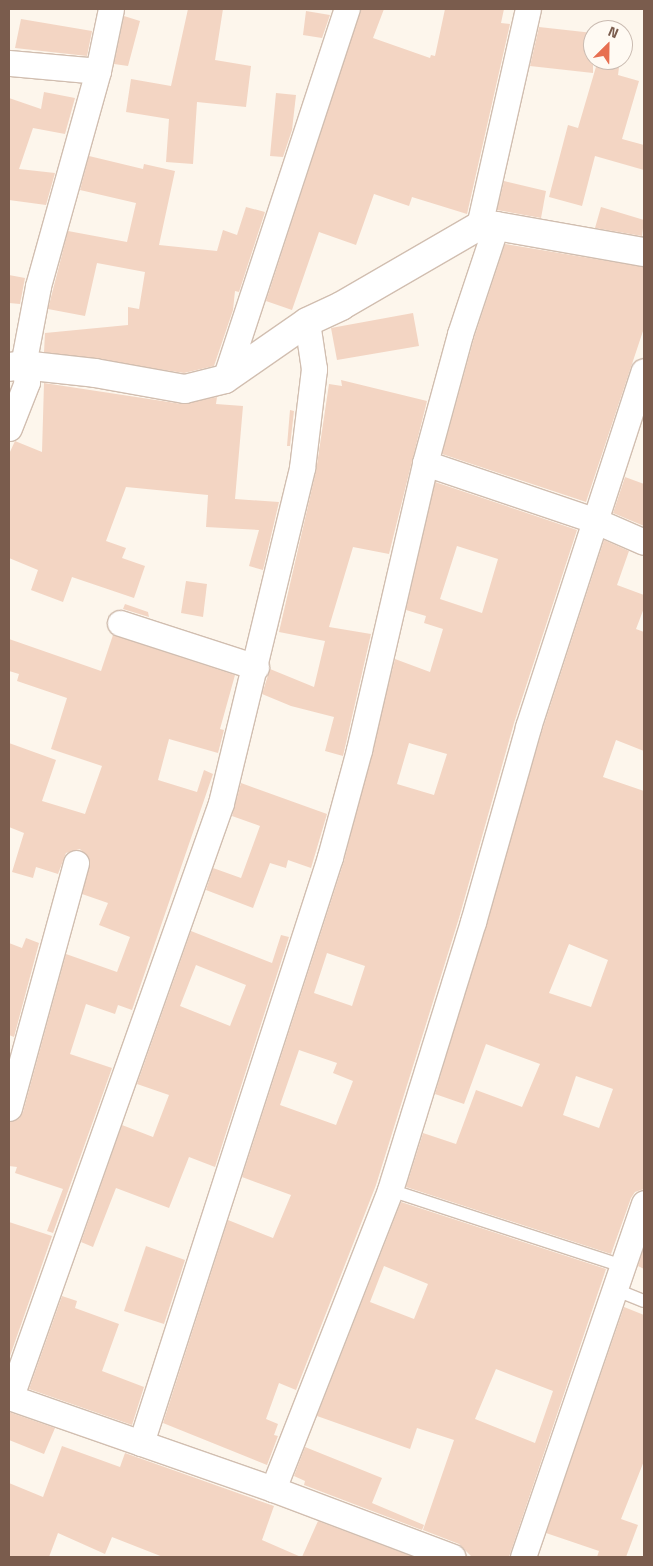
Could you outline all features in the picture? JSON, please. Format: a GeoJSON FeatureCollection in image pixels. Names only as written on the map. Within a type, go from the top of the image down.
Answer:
{"type":"FeatureCollection","features":[{"type":"Feature","properties":{"kind":"street"},"geometry":{"type":"LineString","coordinates":[[9,428],[27,382],[16,366],[59,204],[98,71],[111,9]]}},
{"type":"Feature","properties":{"kind":"street"},"geometry":{"type":"LineString","coordinates":[[225,379],[346,9]]}},
{"type":"Feature","properties":{"kind":"street"},"geometry":{"type":"LineString","coordinates":[[141,1444],[330,857],[360,750],[425,463],[487,226],[528,9]]}},
{"type":"Feature","properties":{"kind":"street"},"geometry":{"type":"LineString","coordinates":[[9,62],[98,71]]}},
{"type":"Feature","properties":{"kind":"street"},"geometry":{"type":"LineString","coordinates":[[16,366],[95,373],[185,388],[225,379],[306,322],[340,306],[487,226],[644,252]]}},
{"type":"Feature","properties":{"kind":"street"},"geometry":{"type":"LineString","coordinates":[[306,322],[314,369],[302,468],[256,667],[220,803],[10,1397],[273,1489],[453,1557]]}},
{"type":"Feature","properties":{"kind":"street"},"geometry":{"type":"LineString","coordinates":[[273,1489],[390,1190],[473,922],[528,727],[644,370]]}},
{"type":"Feature","properties":{"kind":"street"},"geometry":{"type":"LineString","coordinates":[[425,463],[596,521],[644,542]]}},
{"type":"Feature","properties":{"kind":"street"},"geometry":{"type":"LineString","coordinates":[[120,623],[256,667]]}},
{"type":"Feature","properties":{"kind":"street"},"geometry":{"type":"LineString","coordinates":[[9,1108],[76,863]]}},
{"type":"Feature","properties":{"kind":"street"},"geometry":{"type":"LineString","coordinates":[[523,1557],[644,1203]]}},
{"type":"Feature","properties":{"kind":"lane"},"geometry":{"type":"LineString","coordinates":[[390,1190],[623,1266]]}},
{"type":"Feature","properties":{"kind":"lane"},"geometry":{"type":"LineString","coordinates":[[614,1289],[644,1301]]}},
{"type":"Feature","properties":{"kind":"building"},"geometry":{"type":"Polygon","coordinates":[[[188,9],[223,9],[215,60],[251,66],[246,107],[197,102],[193,164],[166,162],[169,119],[126,112],[131,79],[171,86],[188,9]]]}},
{"type":"Feature","properties":{"kind":"building"},"geometry":{"type":"Polygon","coordinates":[[[361,9],[384,9],[373,38],[430,58],[431,55],[435,56],[445,9],[504,9],[501,23],[510,24],[467,214],[412,197],[409,206],[374,194],[356,245],[319,232],[292,310],[266,301],[361,9]]]}},
{"type":"Feature","properties":{"kind":"building"},"geometry":{"type":"Polygon","coordinates":[[[306,11],[330,15],[322,38],[303,35],[306,11]]]}},
{"type":"Feature","properties":{"kind":"building"},"geometry":{"type":"Polygon","coordinates":[[[124,16],[140,21],[128,66],[114,64],[124,16]]]}},
{"type":"Feature","properties":{"kind":"building"},"geometry":{"type":"Polygon","coordinates":[[[21,19],[92,31],[87,56],[15,48],[21,19]]]}},
{"type":"Feature","properties":{"kind":"building"},"geometry":{"type":"Polygon","coordinates":[[[539,27],[583,32],[583,70],[593,70],[593,73],[530,66],[539,27]]]}},
{"type":"Feature","properties":{"kind":"building"},"geometry":{"type":"Polygon","coordinates":[[[595,70],[619,70],[618,75],[639,81],[622,139],[644,145],[644,170],[595,156],[582,206],[549,197],[568,125],[578,128],[595,70]]]}},
{"type":"Feature","properties":{"kind":"building"},"geometry":{"type":"Polygon","coordinates":[[[44,92],[75,98],[65,134],[33,128],[19,169],[55,173],[46,205],[9,200],[9,98],[41,109],[44,92]]]}},
{"type":"Feature","properties":{"kind":"building"},"geometry":{"type":"Polygon","coordinates":[[[276,93],[296,95],[292,130],[283,157],[270,156],[276,93]]]}},
{"type":"Feature","properties":{"kind":"building"},"geometry":{"type":"Polygon","coordinates":[[[89,156],[143,169],[144,164],[175,171],[159,245],[217,251],[223,230],[237,235],[246,207],[265,212],[239,292],[235,291],[233,310],[214,366],[184,373],[44,352],[45,333],[128,325],[128,307],[139,309],[145,272],[97,263],[85,316],[48,309],[68,231],[127,242],[136,203],[80,190],[89,156]]]}},
{"type":"Feature","properties":{"kind":"building"},"geometry":{"type":"Polygon","coordinates":[[[504,181],[546,191],[541,218],[497,210],[504,181]]]}},
{"type":"Feature","properties":{"kind":"building"},"geometry":{"type":"Polygon","coordinates":[[[601,207],[644,220],[642,236],[595,228],[601,207]]]}},
{"type":"Feature","properties":{"kind":"building"},"geometry":{"type":"Polygon","coordinates":[[[505,244],[644,267],[644,328],[586,502],[442,454],[474,338],[505,244]]]}},
{"type":"Feature","properties":{"kind":"building"},"geometry":{"type":"Polygon","coordinates":[[[9,275],[25,278],[20,304],[9,303],[9,275]]]}},
{"type":"Feature","properties":{"kind":"building"},"geometry":{"type":"Polygon","coordinates":[[[413,313],[419,346],[337,360],[331,328],[413,313]]]}},
{"type":"Feature","properties":{"kind":"building"},"geometry":{"type":"Polygon","coordinates":[[[341,380],[427,401],[389,554],[353,547],[329,627],[371,634],[343,756],[325,751],[334,717],[291,706],[262,694],[270,669],[314,687],[325,641],[279,632],[316,471],[329,384],[342,386],[341,380]]]}},
{"type":"Feature","properties":{"kind":"building"},"geometry":{"type":"Polygon","coordinates":[[[44,383],[182,404],[217,397],[216,404],[243,406],[235,499],[279,502],[263,570],[249,566],[259,530],[206,527],[208,495],[126,487],[106,541],[126,548],[122,558],[145,566],[134,598],[72,577],[63,602],[31,590],[38,570],[9,558],[9,454],[15,441],[42,452],[44,383]]]}},
{"type":"Feature","properties":{"kind":"building"},"geometry":{"type":"Polygon","coordinates":[[[290,410],[294,411],[290,446],[287,446],[290,410]]]}},
{"type":"Feature","properties":{"kind":"building"},"geometry":{"type":"Polygon","coordinates":[[[625,477],[644,484],[644,526],[613,513],[625,477]]]}},
{"type":"Feature","properties":{"kind":"building"},"geometry":{"type":"Polygon","coordinates":[[[435,482],[577,530],[514,723],[459,918],[376,1185],[296,1390],[279,1383],[266,1419],[278,1424],[274,1435],[278,1436],[267,1465],[163,1423],[228,1220],[273,1238],[291,1195],[242,1177],[344,861],[395,659],[430,672],[443,629],[424,623],[426,616],[406,610],[435,482]],[[457,546],[440,599],[482,613],[498,559],[457,546]],[[409,743],[397,784],[434,795],[447,754],[409,743]],[[327,953],[314,993],[352,1006],[365,966],[327,953]],[[299,1050],[280,1105],[336,1125],[353,1081],[333,1073],[337,1063],[299,1050]]]}},
{"type":"Feature","properties":{"kind":"building"},"geometry":{"type":"Polygon","coordinates":[[[604,540],[629,551],[617,585],[644,595],[644,608],[636,629],[644,632],[644,751],[616,740],[603,777],[644,791],[644,1189],[635,1192],[631,1198],[611,1254],[406,1187],[423,1133],[456,1144],[476,1090],[522,1107],[540,1064],[486,1044],[464,1104],[435,1094],[542,731],[604,540]],[[569,944],[549,993],[591,1007],[608,960],[569,944]],[[576,1076],[563,1115],[599,1128],[613,1089],[576,1076]]]}},
{"type":"Feature","properties":{"kind":"building"},"geometry":{"type":"Polygon","coordinates":[[[186,581],[207,584],[203,617],[181,613],[186,581]]]}},
{"type":"Feature","properties":{"kind":"building"},"geometry":{"type":"Polygon","coordinates":[[[125,604],[148,612],[149,617],[123,609],[125,604]]]}},
{"type":"Feature","properties":{"kind":"building"},"geometry":{"type":"Polygon","coordinates":[[[113,635],[235,675],[220,729],[224,730],[218,753],[169,739],[158,780],[197,792],[204,770],[213,774],[132,1010],[118,1005],[115,1014],[86,1004],[70,1054],[112,1068],[53,1233],[47,1231],[63,1189],[15,1173],[17,1167],[9,1166],[9,1122],[19,1119],[23,1112],[66,954],[117,972],[130,937],[99,925],[108,903],[82,894],[90,860],[80,849],[66,853],[58,874],[36,867],[33,878],[12,872],[24,833],[9,827],[9,743],[56,760],[42,801],[85,814],[102,766],[51,749],[67,698],[17,681],[19,674],[9,671],[9,639],[101,671],[113,635]]]}},
{"type":"Feature","properties":{"kind":"building"},"geometry":{"type":"Polygon","coordinates":[[[241,783],[327,814],[311,868],[288,860],[286,868],[270,863],[253,908],[206,890],[213,868],[241,878],[260,826],[232,816],[241,783]]]}},
{"type":"Feature","properties":{"kind":"building"},"geometry":{"type":"Polygon","coordinates":[[[191,931],[272,963],[281,935],[289,937],[215,1167],[189,1157],[169,1208],[116,1188],[93,1247],[81,1242],[122,1125],[153,1137],[169,1095],[137,1084],[191,931]],[[196,965],[180,1006],[230,1026],[246,985],[196,965]]]}},
{"type":"Feature","properties":{"kind":"building"},"geometry":{"type":"Polygon","coordinates":[[[26,938],[39,943],[14,1037],[9,1035],[9,943],[22,948],[26,938]]]}},
{"type":"Feature","properties":{"kind":"building"},"geometry":{"type":"Polygon","coordinates":[[[401,1202],[606,1269],[509,1557],[472,1557],[459,1544],[423,1530],[454,1440],[417,1428],[410,1449],[317,1416],[401,1202]],[[384,1266],[370,1302],[414,1319],[428,1284],[384,1266]],[[496,1369],[475,1419],[535,1443],[553,1391],[496,1369]]]}},
{"type":"Feature","properties":{"kind":"building"},"geometry":{"type":"Polygon","coordinates":[[[9,1222],[52,1236],[9,1359],[9,1222]]]}},
{"type":"Feature","properties":{"kind":"building"},"geometry":{"type":"Polygon","coordinates":[[[146,1246],[185,1260],[164,1324],[124,1311],[146,1246]]]}},
{"type":"Feature","properties":{"kind":"building"},"geometry":{"type":"Polygon","coordinates":[[[644,1247],[644,1269],[638,1266],[644,1247]]]}},
{"type":"Feature","properties":{"kind":"building"},"geometry":{"type":"Polygon","coordinates":[[[62,1296],[77,1301],[75,1308],[119,1324],[102,1371],[144,1387],[132,1425],[29,1389],[62,1296]]]}},
{"type":"Feature","properties":{"kind":"building"},"geometry":{"type":"Polygon","coordinates":[[[624,1307],[644,1315],[644,1461],[621,1519],[638,1525],[626,1557],[597,1557],[599,1551],[546,1533],[624,1307]]]}},
{"type":"Feature","properties":{"kind":"building"},"geometry":{"type":"Polygon","coordinates":[[[9,1412],[55,1428],[44,1454],[9,1440],[9,1412]]]}},
{"type":"Feature","properties":{"kind":"building"},"geometry":{"type":"Polygon","coordinates":[[[62,1446],[120,1467],[125,1453],[274,1506],[262,1540],[301,1557],[163,1557],[112,1537],[105,1554],[58,1533],[49,1557],[9,1557],[9,1483],[43,1497],[62,1446]]]}},
{"type":"Feature","properties":{"kind":"building"},"geometry":{"type":"Polygon","coordinates":[[[305,1447],[382,1478],[372,1503],[424,1525],[422,1530],[304,1485],[305,1481],[294,1476],[305,1447]]]}},
{"type":"Feature","properties":{"kind":"building"},"geometry":{"type":"Polygon","coordinates":[[[318,1521],[411,1556],[302,1557],[318,1521]]]}}]}
